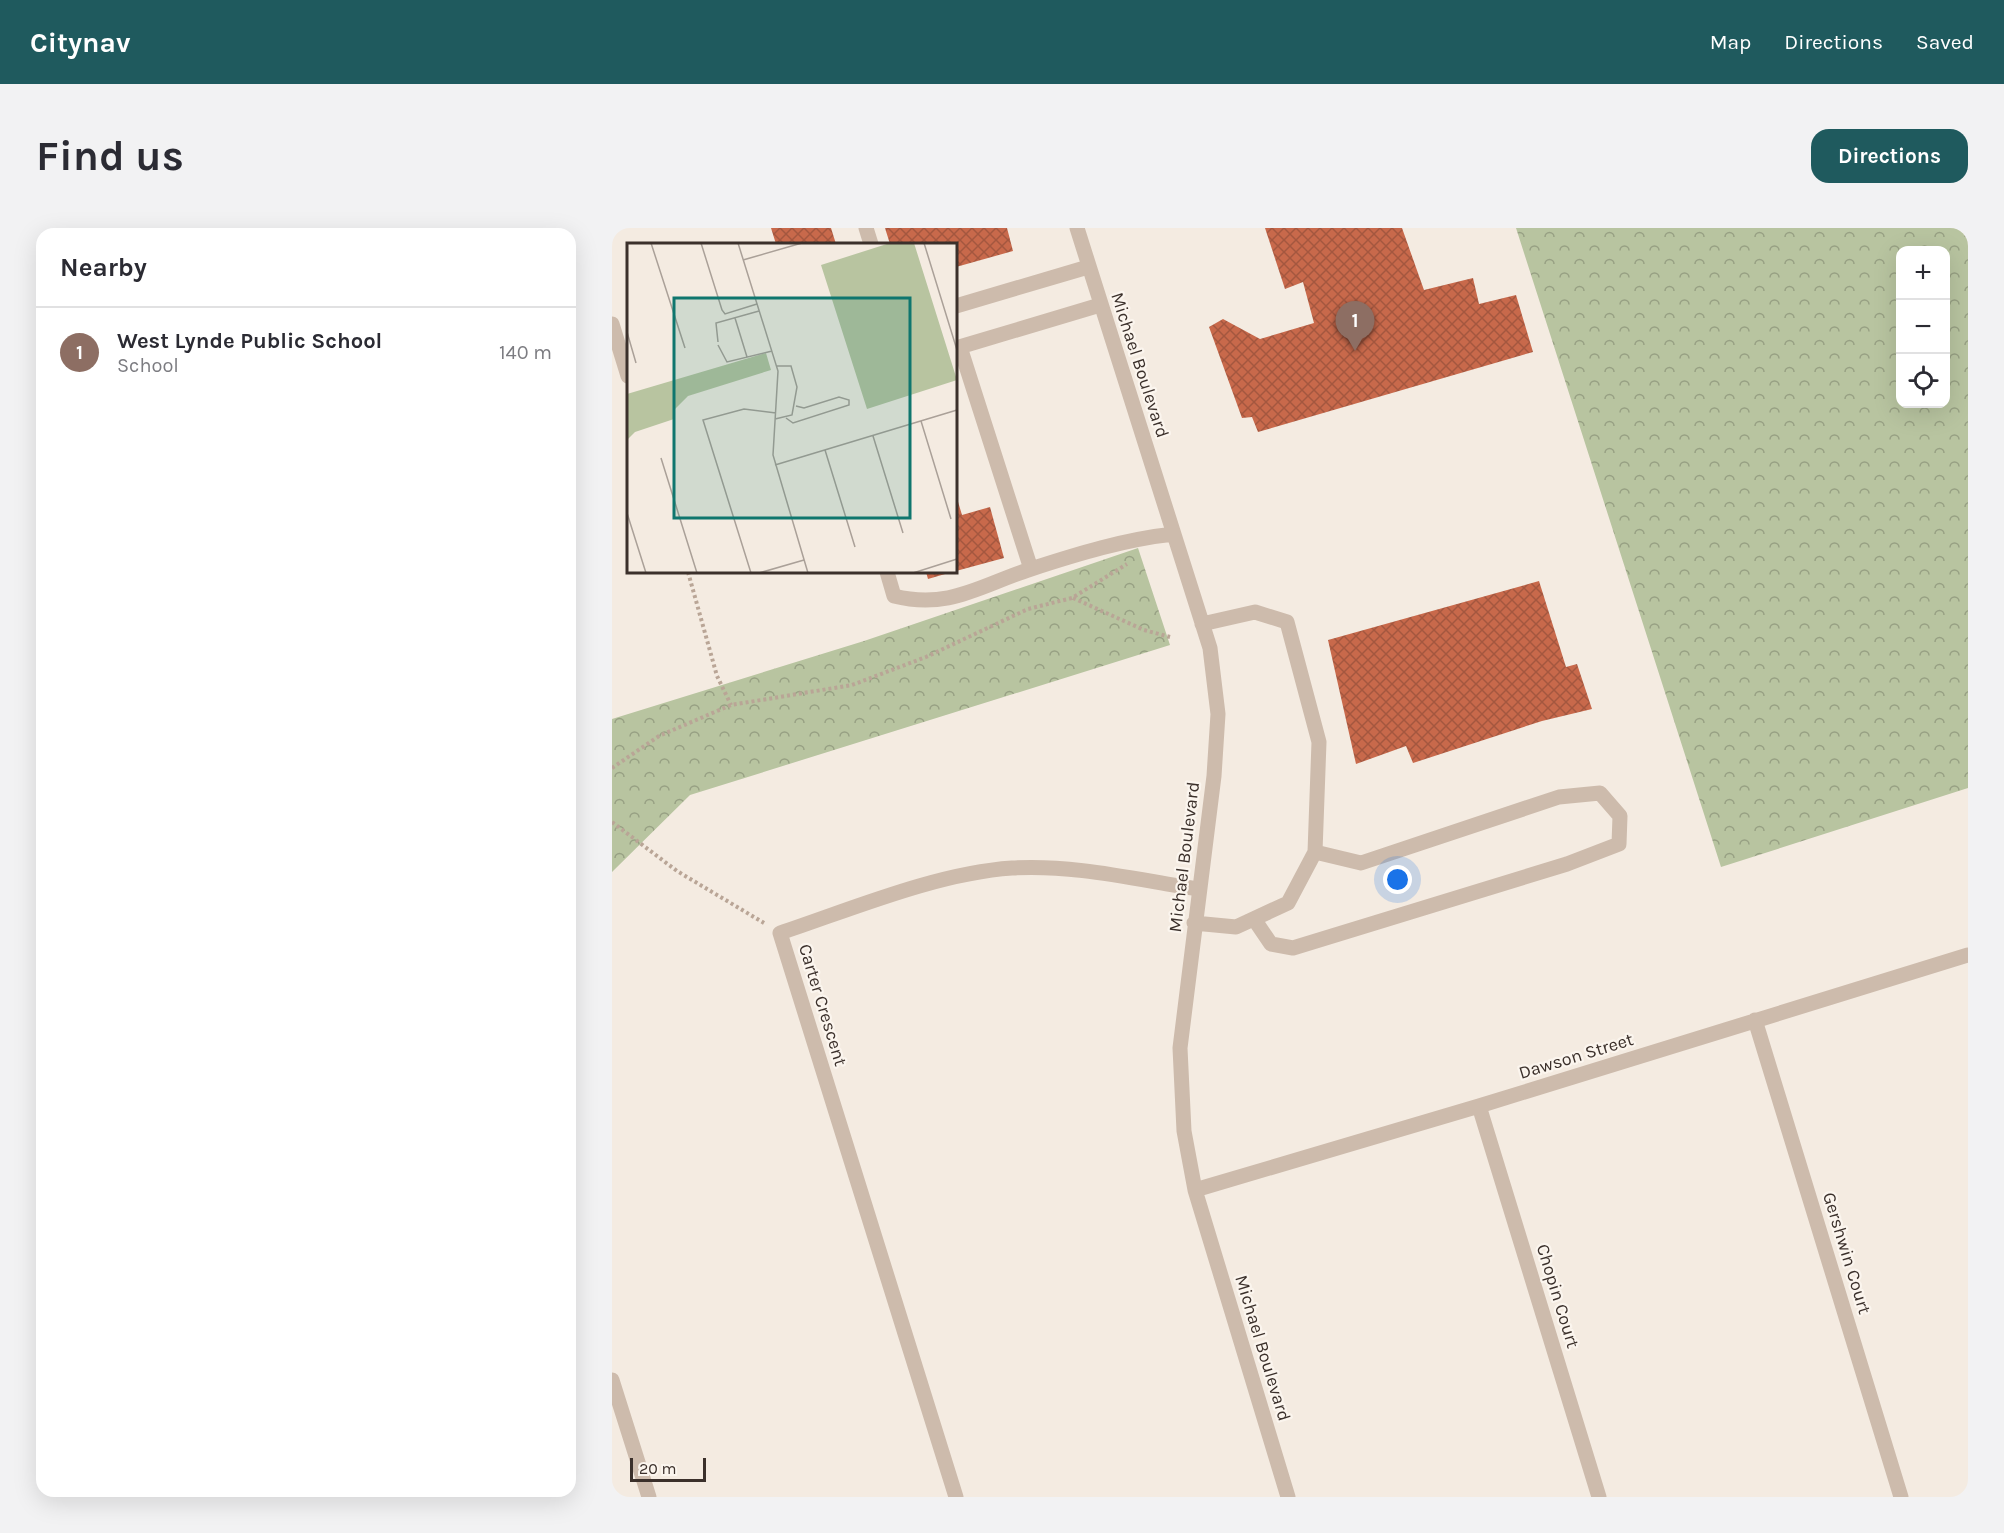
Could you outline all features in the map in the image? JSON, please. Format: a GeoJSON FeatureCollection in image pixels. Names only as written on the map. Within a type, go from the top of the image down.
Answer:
{"type":"FeatureCollection","features":[{"type":"Feature","properties":{"kind":"street"},"geometry":{"type":"LineString","coordinates":[[866,228],[871,243]]}},
{"type":"Feature","properties":{"kind":"street","name":"Michael Boulevard"},"geometry":{"type":"LineString","coordinates":[[1077,228],[1210,648],[1218,714],[1214,776],[1180,1048],[1184,1131],[1195,1190],[1288,1497]]}},
{"type":"Feature","properties":{"kind":"street"},"geometry":{"type":"LineString","coordinates":[[957,306],[1088,267]]}},
{"type":"Feature","properties":{"kind":"street"},"geometry":{"type":"LineString","coordinates":[[1031,569],[958,347],[1100,305]]}},
{"type":"Feature","properties":{"kind":"street"},"geometry":{"type":"LineString","coordinates":[[612,324],[627,373]]}},
{"type":"Feature","properties":{"kind":"street"},"geometry":{"type":"LineString","coordinates":[[887,573],[894,596],[914,601],[943,601],[1031,569],[1144,537],[1174,534]]}},
{"type":"Feature","properties":{"kind":"street"},"geometry":{"type":"LineString","coordinates":[[1194,923],[1236,927],[1288,903],[1315,852],[1318,742],[1287,622],[1255,612],[1202,624]]}},
{"type":"Feature","properties":{"kind":"street"},"geometry":{"type":"LineString","coordinates":[[1254,919],[1271,944],[1293,948],[1545,871],[1619,844],[1620,816],[1600,794],[1559,797],[1361,863],[1315,852]]}},
{"type":"Feature","properties":{"kind":"street","name":"Carter Crescent"},"geometry":{"type":"LineString","coordinates":[[956,1497],[780,933],[933,882],[1012,868],[1076,871],[1198,890]]}},
{"type":"Feature","properties":{"kind":"street","name":"Dawson Street"},"geometry":{"type":"LineString","coordinates":[[1195,1190],[1479,1106],[1968,955]]}},
{"type":"Feature","properties":{"kind":"street","name":"Gershwin Court"},"geometry":{"type":"LineString","coordinates":[[1755,1020],[1901,1497]]}},
{"type":"Feature","properties":{"kind":"street","name":"Chopin Court"},"geometry":{"type":"LineString","coordinates":[[1479,1106],[1599,1497]]}},
{"type":"Feature","properties":{"kind":"street"},"geometry":{"type":"LineString","coordinates":[[612,1380],[649,1497]]}},
{"type":"Feature","properties":{"kind":"path"},"geometry":{"type":"LineString","coordinates":[[612,768],[659,736],[731,705],[852,685],[926,657],[1028,609],[1072,598],[1133,561]]}},
{"type":"Feature","properties":{"kind":"path"},"geometry":{"type":"LineString","coordinates":[[688,573],[717,676],[731,705]]}},
{"type":"Feature","properties":{"kind":"path"},"geometry":{"type":"LineString","coordinates":[[1072,598],[1144,630],[1170,637]]}},
{"type":"Feature","properties":{"kind":"path"},"geometry":{"type":"LineString","coordinates":[[612,822],[677,871],[780,933]]}},
{"type":"Feature","properties":{"kind":"green space"},"geometry":{"type":"Polygon","coordinates":[[[1516,228],[1968,228],[1968,788],[1721,867],[1516,228]]]}},
{"type":"Feature","properties":{"kind":"green space"},"geometry":{"type":"Polygon","coordinates":[[[1138,548],[1170,645],[690,795],[612,872],[612,719],[864,641],[1138,548]]]}},
{"type":"Feature","properties":{"kind":"building"},"geometry":{"type":"Polygon","coordinates":[[[771,228],[831,228],[836,243],[776,243],[771,228]]]}},
{"type":"Feature","properties":{"kind":"building"},"geometry":{"type":"Polygon","coordinates":[[[885,228],[1007,228],[1013,251],[957,267],[957,243],[890,243],[885,228]]]}},
{"type":"Feature","properties":{"kind":"building"},"geometry":{"type":"Polygon","coordinates":[[[1265,228],[1402,228],[1424,290],[1473,278],[1479,304],[1516,295],[1533,352],[1258,432],[1252,417],[1242,418],[1209,327],[1223,319],[1260,339],[1314,323],[1303,282],[1285,289],[1265,228]]]}},
{"type":"Feature","properties":{"kind":"building"},"geometry":{"type":"Polygon","coordinates":[[[957,498],[962,515],[990,507],[1004,558],[957,571],[957,498]]]}},
{"type":"Feature","properties":{"kind":"building"},"geometry":{"type":"Polygon","coordinates":[[[926,573],[949,573],[928,579],[926,573]]]}},
{"type":"Feature","properties":{"kind":"building"},"geometry":{"type":"Polygon","coordinates":[[[1539,581],[1566,667],[1577,664],[1592,709],[1542,721],[1413,763],[1406,746],[1356,764],[1328,640],[1539,581]]]}},
{"type":"Feature","properties":{"kind":"place","name":"West Lynde Public School"},"geometry":{"type":"Point","coordinates":[1355,351]}}]}
